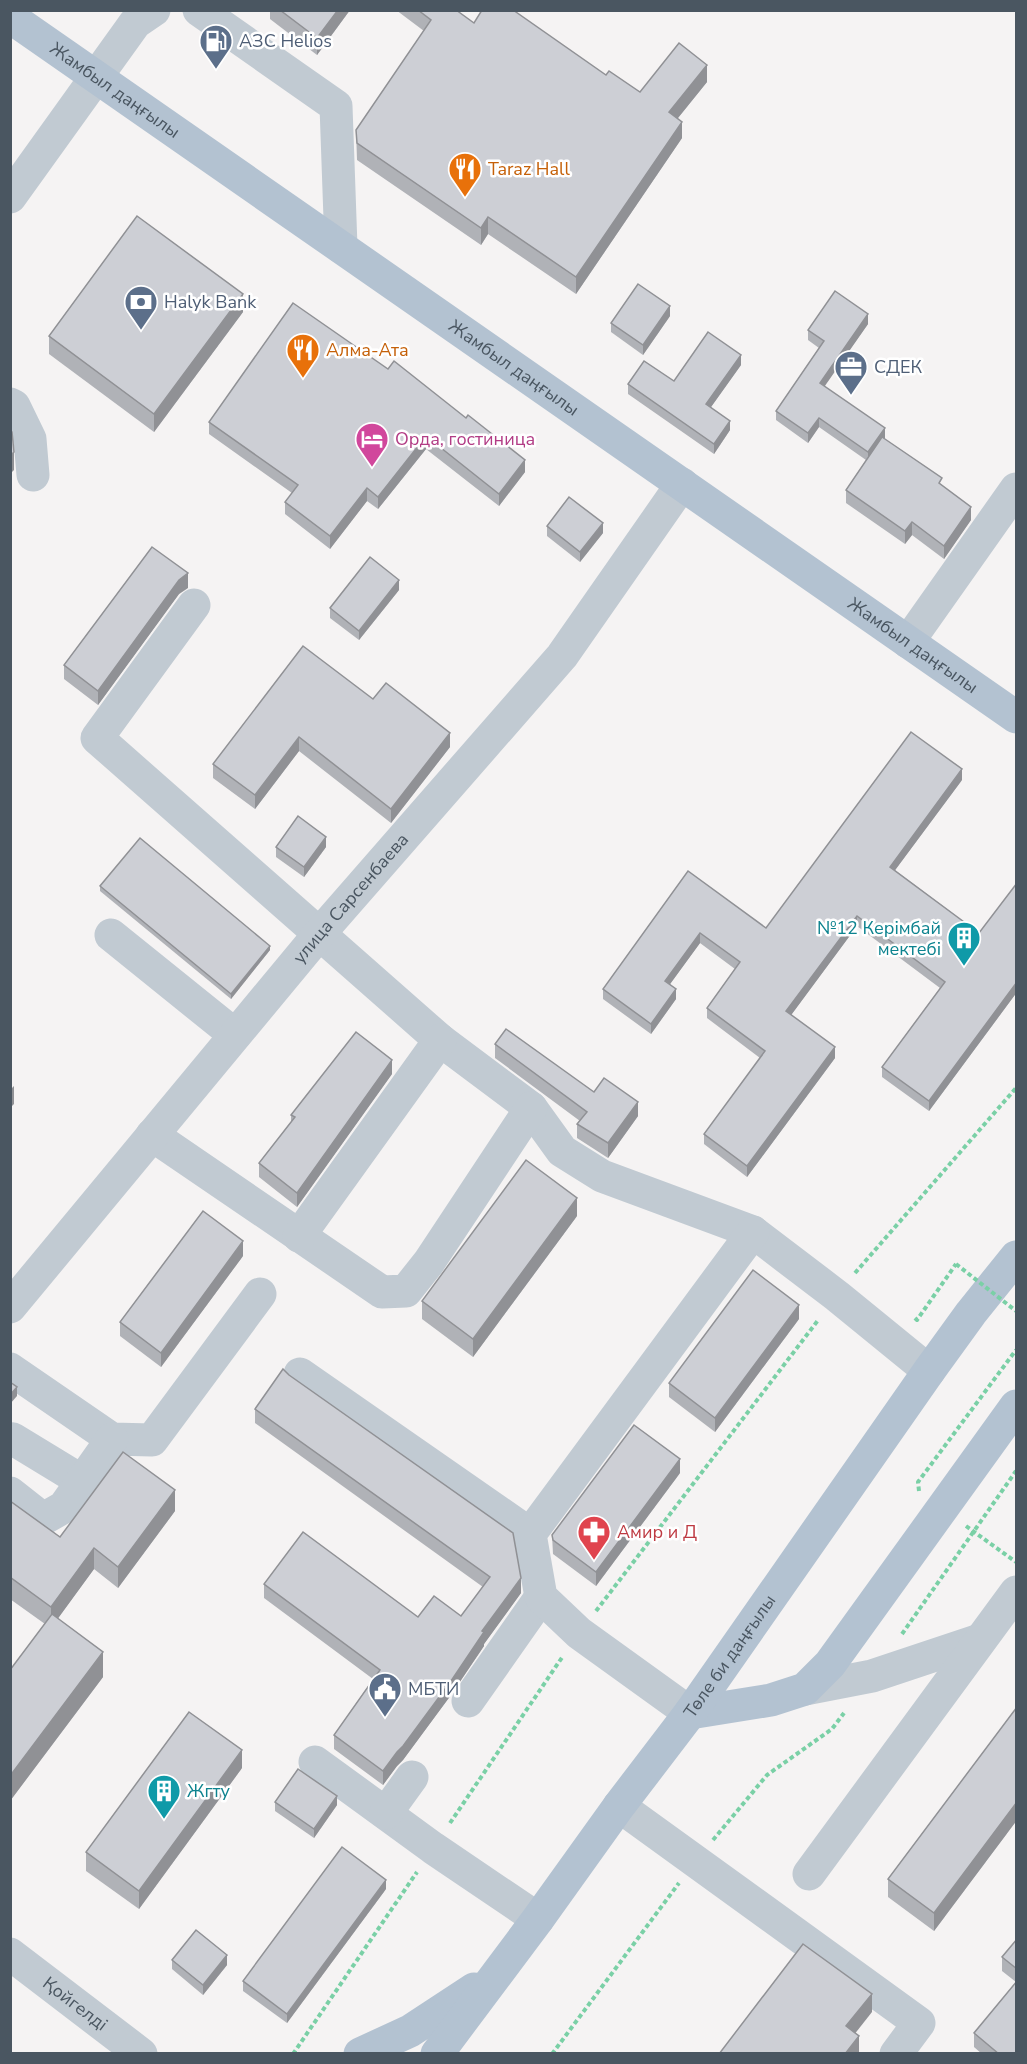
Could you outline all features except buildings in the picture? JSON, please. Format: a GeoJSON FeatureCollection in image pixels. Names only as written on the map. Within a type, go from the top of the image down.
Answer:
{"type":"FeatureCollection","features":[{"type":"Feature","properties":{"kind":"main road","name":"Жамбыл даңғылы"},"geometry":{"type":"LineString","coordinates":[[10,17],[1017,717]]}},
{"type":"Feature","properties":{"kind":"main road"},"geometry":{"type":"LineString","coordinates":[[971,1313],[1017,1235]]}},
{"type":"Feature","properties":{"kind":"main road","name":"Төле би даңғылы"},"geometry":{"type":"LineString","coordinates":[[437,2054],[690,1713],[971,1313],[1017,1257]]}},
{"type":"Feature","properties":{"kind":"main road"},"geometry":{"type":"LineString","coordinates":[[690,1713],[771,1700],[805,1689],[830,1664],[1017,1406]]}},
{"type":"Feature","properties":{"kind":"main road"},"geometry":{"type":"LineString","coordinates":[[360,2054],[410,2031],[493,1977]]}},
{"type":"Feature","properties":{"kind":"main road"},"geometry":{"type":"LineString","coordinates":[[459,2054],[493,1977]]}},
{"type":"Feature","properties":{"kind":"street"},"geometry":{"type":"LineString","coordinates":[[199,10],[336,106],[341,247]]}},
{"type":"Feature","properties":{"kind":"street"},"geometry":{"type":"LineString","coordinates":[[10,197],[142,15]]}},
{"type":"Feature","properties":{"kind":"street"},"geometry":{"type":"LineString","coordinates":[[10,404],[14,406],[30,439],[33,475]]}},
{"type":"Feature","properties":{"kind":"street","name":"улица Сарсенбаева"},"geometry":{"type":"LineString","coordinates":[[10,1307],[320,933],[562,656],[682,484]]}},
{"type":"Feature","properties":{"kind":"street"},"geometry":{"type":"LineString","coordinates":[[908,642],[1017,489]]}},
{"type":"Feature","properties":{"kind":"street"},"geometry":{"type":"LineString","coordinates":[[194,605],[97,738],[440,1040],[531,1108],[562,1151],[602,1176],[753,1232],[837,1296],[929,1371]]}},
{"type":"Feature","properties":{"kind":"street"},"geometry":{"type":"LineString","coordinates":[[111,934],[235,1035]]}},
{"type":"Feature","properties":{"kind":"street"},"geometry":{"type":"LineString","coordinates":[[299,1236],[440,1040]]}},
{"type":"Feature","properties":{"kind":"street"},"geometry":{"type":"LineString","coordinates":[[152,1135],[382,1292],[406,1291],[429,1262],[531,1108]]}},
{"type":"Feature","properties":{"kind":"street"},"geometry":{"type":"LineString","coordinates":[[530,1534],[753,1232]]}},
{"type":"Feature","properties":{"kind":"street"},"geometry":{"type":"LineString","coordinates":[[10,1369],[112,1439],[152,1440],[260,1294]]}},
{"type":"Feature","properties":{"kind":"street"},"geometry":{"type":"LineString","coordinates":[[300,1374],[530,1534],[541,1597],[579,1634],[690,1713]]}},
{"type":"Feature","properties":{"kind":"street"},"geometry":{"type":"LineString","coordinates":[[10,1441],[13,1439],[82,1481]]}},
{"type":"Feature","properties":{"kind":"street"},"geometry":{"type":"LineString","coordinates":[[10,1493],[43,1519],[64,1507],[112,1439]]}},
{"type":"Feature","properties":{"kind":"street"},"geometry":{"type":"LineString","coordinates":[[809,1874],[1017,1592]]}},
{"type":"Feature","properties":{"kind":"street"},"geometry":{"type":"LineString","coordinates":[[468,1701],[541,1597]]}},
{"type":"Feature","properties":{"kind":"street"},"geometry":{"type":"LineString","coordinates":[[805,1689],[872,1676],[980,1640]]}},
{"type":"Feature","properties":{"kind":"street"},"geometry":{"type":"LineString","coordinates":[[315,1762],[433,1848],[538,1919]]}},
{"type":"Feature","properties":{"kind":"street"},"geometry":{"type":"LineString","coordinates":[[386,1813],[412,1777]]}},
{"type":"Feature","properties":{"kind":"street"},"geometry":{"type":"LineString","coordinates":[[619,1806],[919,2023],[904,2051]]}},
{"type":"Feature","properties":{"kind":"street","name":"Қойгелді"},"geometry":{"type":"LineString","coordinates":[[10,1954],[141,2054]]}},
{"type":"Feature","properties":{"kind":"path"},"geometry":{"type":"LineString","coordinates":[[293,2054],[579,1634],[853,1275],[1017,1088]]}},
{"type":"Feature","properties":{"kind":"path"},"geometry":{"type":"LineString","coordinates":[[917,1320],[956,1264],[1017,1311]]}},
{"type":"Feature","properties":{"kind":"path"},"geometry":{"type":"LineString","coordinates":[[991,1383],[1017,1350]]}},
{"type":"Feature","properties":{"kind":"path"},"geometry":{"type":"LineString","coordinates":[[899,1638],[1017,1471]]}},
{"type":"Feature","properties":{"kind":"path"},"geometry":{"type":"LineString","coordinates":[[552,2054],[695,1861],[767,1775],[832,1729],[845,1712]]}},
{"type":"Feature","properties":{"kind":"place","name":"АЗС Helios"},"geometry":{"type":"Point","coordinates":[216,70]}},
{"type":"Feature","properties":{"kind":"place","name":"Taraz Hall"},"geometry":{"type":"Point","coordinates":[465,198]}},
{"type":"Feature","properties":{"kind":"place","name":"Halyk Bank"},"geometry":{"type":"Point","coordinates":[141,331]}},
{"type":"Feature","properties":{"kind":"place","name":"Алма-Ата"},"geometry":{"type":"Point","coordinates":[303,379]}},
{"type":"Feature","properties":{"kind":"place","name":"СДЕК"},"geometry":{"type":"Point","coordinates":[851,396]}},
{"type":"Feature","properties":{"kind":"place","name":"Орда, гостиница"},"geometry":{"type":"Point","coordinates":[372,468]}},
{"type":"Feature","properties":{"kind":"place","name":"№12 Керімбай мектебі"},"geometry":{"type":"Point","coordinates":[964,967]}},
{"type":"Feature","properties":{"kind":"place","name":"Амир и Д"},"geometry":{"type":"Point","coordinates":[594,1561]}},
{"type":"Feature","properties":{"kind":"place","name":"МБТИ"},"geometry":{"type":"Point","coordinates":[385,1718]}},
{"type":"Feature","properties":{"kind":"place","name":"Жгту"},"geometry":{"type":"Point","coordinates":[164,1820]}}]}
